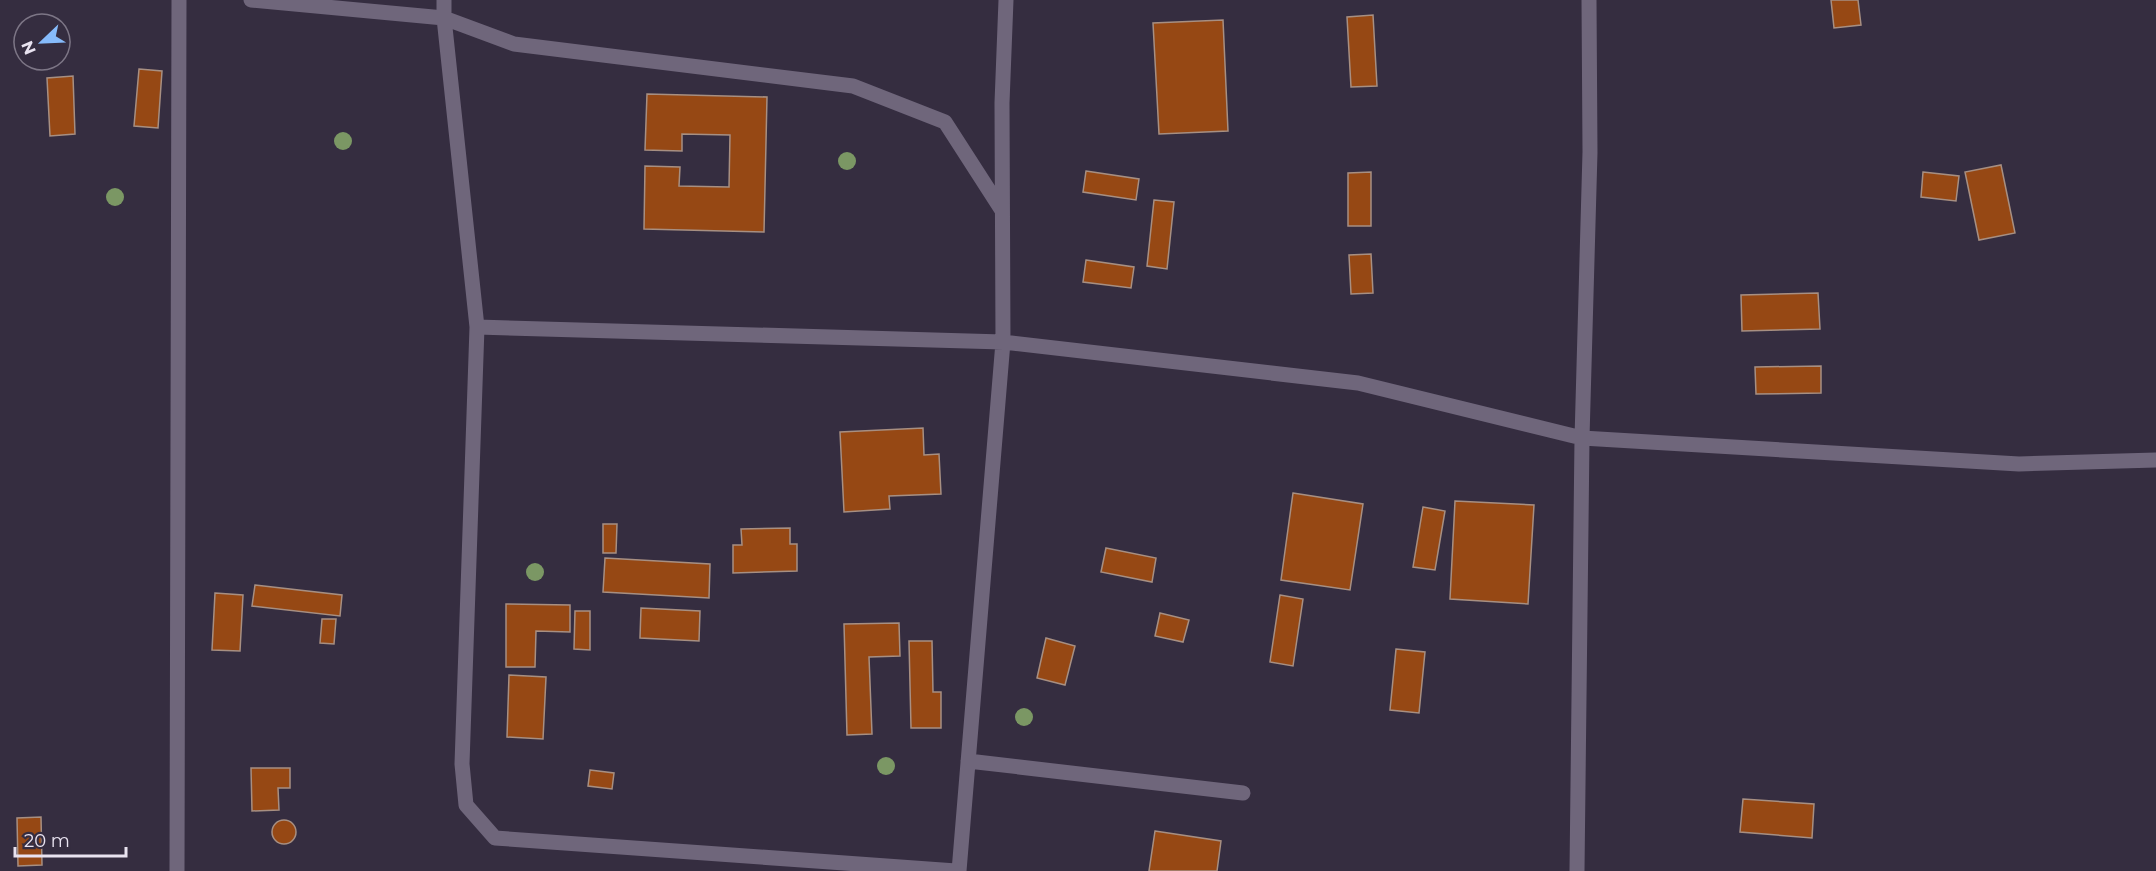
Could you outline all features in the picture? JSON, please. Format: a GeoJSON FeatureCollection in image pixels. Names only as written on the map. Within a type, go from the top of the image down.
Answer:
{"type":"FeatureCollection","features":[{"type":"Feature","properties":{"kind":"street"},"geometry":{"type":"LineString","coordinates":[[177,871],[179,0]]}},
{"type":"Feature","properties":{"kind":"street"},"geometry":{"type":"LineString","coordinates":[[251,0],[444,18],[514,44],[853,86],[945,122],[1002,210]]}},
{"type":"Feature","properties":{"kind":"street"},"geometry":{"type":"LineString","coordinates":[[444,0],[444,18],[477,327],[462,764],[466,805],[495,838],[957,871],[1003,342],[1002,103],[1006,0]]}},
{"type":"Feature","properties":{"kind":"street"},"geometry":{"type":"LineString","coordinates":[[1577,871],[1582,438],[1590,152],[1590,0]]}},
{"type":"Feature","properties":{"kind":"street"},"geometry":{"type":"LineString","coordinates":[[477,327],[1003,342],[1358,382],[1582,438],[2019,464],[2156,460]]}},
{"type":"Feature","properties":{"kind":"street"},"geometry":{"type":"LineString","coordinates":[[968,761],[1243,793]]}},
{"type":"Feature","properties":{"kind":"building"},"geometry":{"type":"Polygon","coordinates":[[[1831,0],[1858,0],[1861,25],[1834,28],[1831,0]]]}},
{"type":"Feature","properties":{"kind":"building"},"geometry":{"type":"Polygon","coordinates":[[[1373,15],[1377,86],[1351,87],[1347,17],[1373,15]]]}},
{"type":"Feature","properties":{"kind":"building"},"geometry":{"type":"Polygon","coordinates":[[[1223,20],[1228,131],[1159,134],[1153,23],[1223,20]]]}},
{"type":"Feature","properties":{"kind":"building"},"geometry":{"type":"Polygon","coordinates":[[[139,69],[162,71],[158,128],[134,126],[139,69]]]}},
{"type":"Feature","properties":{"kind":"building"},"geometry":{"type":"Polygon","coordinates":[[[73,76],[75,134],[50,136],[47,78],[73,76]]]}},
{"type":"Feature","properties":{"kind":"building"},"geometry":{"type":"Polygon","coordinates":[[[647,94],[767,97],[764,232],[644,229],[645,166],[680,167],[679,186],[729,187],[730,135],[682,134],[682,151],[645,150],[647,94]]]}},
{"type":"Feature","properties":{"kind":"building"},"geometry":{"type":"Polygon","coordinates":[[[2001,165],[2015,233],[1979,240],[1965,172],[2001,165]]]}},
{"type":"Feature","properties":{"kind":"building"},"geometry":{"type":"Polygon","coordinates":[[[1086,171],[1139,179],[1136,200],[1083,192],[1086,171]]]}},
{"type":"Feature","properties":{"kind":"building"},"geometry":{"type":"Polygon","coordinates":[[[1371,172],[1371,226],[1348,226],[1348,173],[1371,172]]]}},
{"type":"Feature","properties":{"kind":"building"},"geometry":{"type":"Polygon","coordinates":[[[1923,172],[1959,176],[1956,201],[1921,197],[1923,172]]]}},
{"type":"Feature","properties":{"kind":"building"},"geometry":{"type":"Polygon","coordinates":[[[1154,200],[1174,202],[1167,269],[1147,266],[1154,200]]]}},
{"type":"Feature","properties":{"kind":"building"},"geometry":{"type":"Polygon","coordinates":[[[1371,254],[1373,293],[1351,294],[1349,255],[1371,254]]]}},
{"type":"Feature","properties":{"kind":"building"},"geometry":{"type":"Polygon","coordinates":[[[1086,260],[1134,267],[1131,288],[1083,282],[1086,260]]]}},
{"type":"Feature","properties":{"kind":"building"},"geometry":{"type":"Polygon","coordinates":[[[1818,293],[1820,329],[1742,331],[1741,295],[1818,293]]]}},
{"type":"Feature","properties":{"kind":"building"},"geometry":{"type":"Polygon","coordinates":[[[1821,366],[1821,393],[1756,394],[1755,367],[1821,366]]]}},
{"type":"Feature","properties":{"kind":"building"},"geometry":{"type":"Polygon","coordinates":[[[923,428],[924,455],[939,454],[941,494],[889,496],[890,509],[844,512],[840,432],[923,428]]]}},
{"type":"Feature","properties":{"kind":"building"},"geometry":{"type":"Polygon","coordinates":[[[1293,493],[1363,504],[1350,590],[1281,580],[1293,493]]]}},
{"type":"Feature","properties":{"kind":"building"},"geometry":{"type":"Polygon","coordinates":[[[1455,501],[1534,505],[1528,604],[1450,599],[1455,501]]]}},
{"type":"Feature","properties":{"kind":"building"},"geometry":{"type":"Polygon","coordinates":[[[1423,507],[1445,511],[1435,570],[1413,567],[1423,507]]]}},
{"type":"Feature","properties":{"kind":"building"},"geometry":{"type":"Polygon","coordinates":[[[603,524],[617,524],[616,553],[603,553],[603,524]]]}},
{"type":"Feature","properties":{"kind":"building"},"geometry":{"type":"Polygon","coordinates":[[[790,528],[790,544],[797,544],[797,571],[733,573],[733,545],[742,545],[741,529],[790,528]]]}},
{"type":"Feature","properties":{"kind":"building"},"geometry":{"type":"Polygon","coordinates":[[[1106,548],[1156,558],[1152,582],[1101,572],[1106,548]]]}},
{"type":"Feature","properties":{"kind":"building"},"geometry":{"type":"Polygon","coordinates":[[[605,558],[710,564],[709,598],[603,592],[605,558]]]}},
{"type":"Feature","properties":{"kind":"building"},"geometry":{"type":"Polygon","coordinates":[[[255,585],[342,595],[340,616],[252,606],[255,585]]]}},
{"type":"Feature","properties":{"kind":"building"},"geometry":{"type":"Polygon","coordinates":[[[215,593],[243,595],[240,651],[212,650],[215,593]]]}},
{"type":"Feature","properties":{"kind":"building"},"geometry":{"type":"Polygon","coordinates":[[[1280,595],[1303,599],[1293,666],[1270,662],[1280,595]]]}},
{"type":"Feature","properties":{"kind":"building"},"geometry":{"type":"Polygon","coordinates":[[[506,604],[570,605],[570,632],[536,631],[535,667],[506,667],[506,604]]]}},
{"type":"Feature","properties":{"kind":"building"},"geometry":{"type":"Polygon","coordinates":[[[641,608],[700,611],[699,641],[640,638],[641,608]]]}},
{"type":"Feature","properties":{"kind":"building"},"geometry":{"type":"Polygon","coordinates":[[[575,611],[590,611],[590,650],[574,649],[575,611]]]}},
{"type":"Feature","properties":{"kind":"building"},"geometry":{"type":"Polygon","coordinates":[[[1160,613],[1189,620],[1183,642],[1155,636],[1160,613]]]}},
{"type":"Feature","properties":{"kind":"building"},"geometry":{"type":"Polygon","coordinates":[[[322,619],[336,619],[334,644],[320,643],[322,619]]]}},
{"type":"Feature","properties":{"kind":"building"},"geometry":{"type":"Polygon","coordinates":[[[899,623],[900,656],[869,657],[872,734],[847,735],[844,624],[899,623]]]}},
{"type":"Feature","properties":{"kind":"building"},"geometry":{"type":"Polygon","coordinates":[[[1046,638],[1075,646],[1065,685],[1037,678],[1046,638]]]}},
{"type":"Feature","properties":{"kind":"building"},"geometry":{"type":"Polygon","coordinates":[[[909,641],[932,641],[933,692],[941,692],[941,728],[911,728],[909,641]]]}},
{"type":"Feature","properties":{"kind":"building"},"geometry":{"type":"Polygon","coordinates":[[[1396,649],[1425,652],[1419,713],[1390,710],[1396,649]]]}},
{"type":"Feature","properties":{"kind":"building"},"geometry":{"type":"Polygon","coordinates":[[[509,675],[546,677],[543,739],[507,737],[509,675]]]}},
{"type":"Feature","properties":{"kind":"building"},"geometry":{"type":"Polygon","coordinates":[[[251,768],[290,768],[290,788],[278,788],[279,810],[252,811],[251,768]]]}},
{"type":"Feature","properties":{"kind":"building"},"geometry":{"type":"Polygon","coordinates":[[[590,770],[614,773],[612,789],[588,786],[590,770]]]}},
{"type":"Feature","properties":{"kind":"building"},"geometry":{"type":"Polygon","coordinates":[[[1743,799],[1814,804],[1812,838],[1740,832],[1743,799]]]}},
{"type":"Feature","properties":{"kind":"building"},"geometry":{"type":"Polygon","coordinates":[[[41,817],[42,865],[18,866],[17,818],[41,817]]]}},
{"type":"Feature","properties":{"kind":"building"},"geometry":{"type":"Polygon","coordinates":[[[284,820],[293,823],[296,832],[293,841],[284,844],[275,841],[272,832],[275,823],[284,820]]]}},
{"type":"Feature","properties":{"kind":"building"},"geometry":{"type":"Polygon","coordinates":[[[1155,831],[1221,841],[1217,871],[1149,871],[1155,831]]]}}]}
